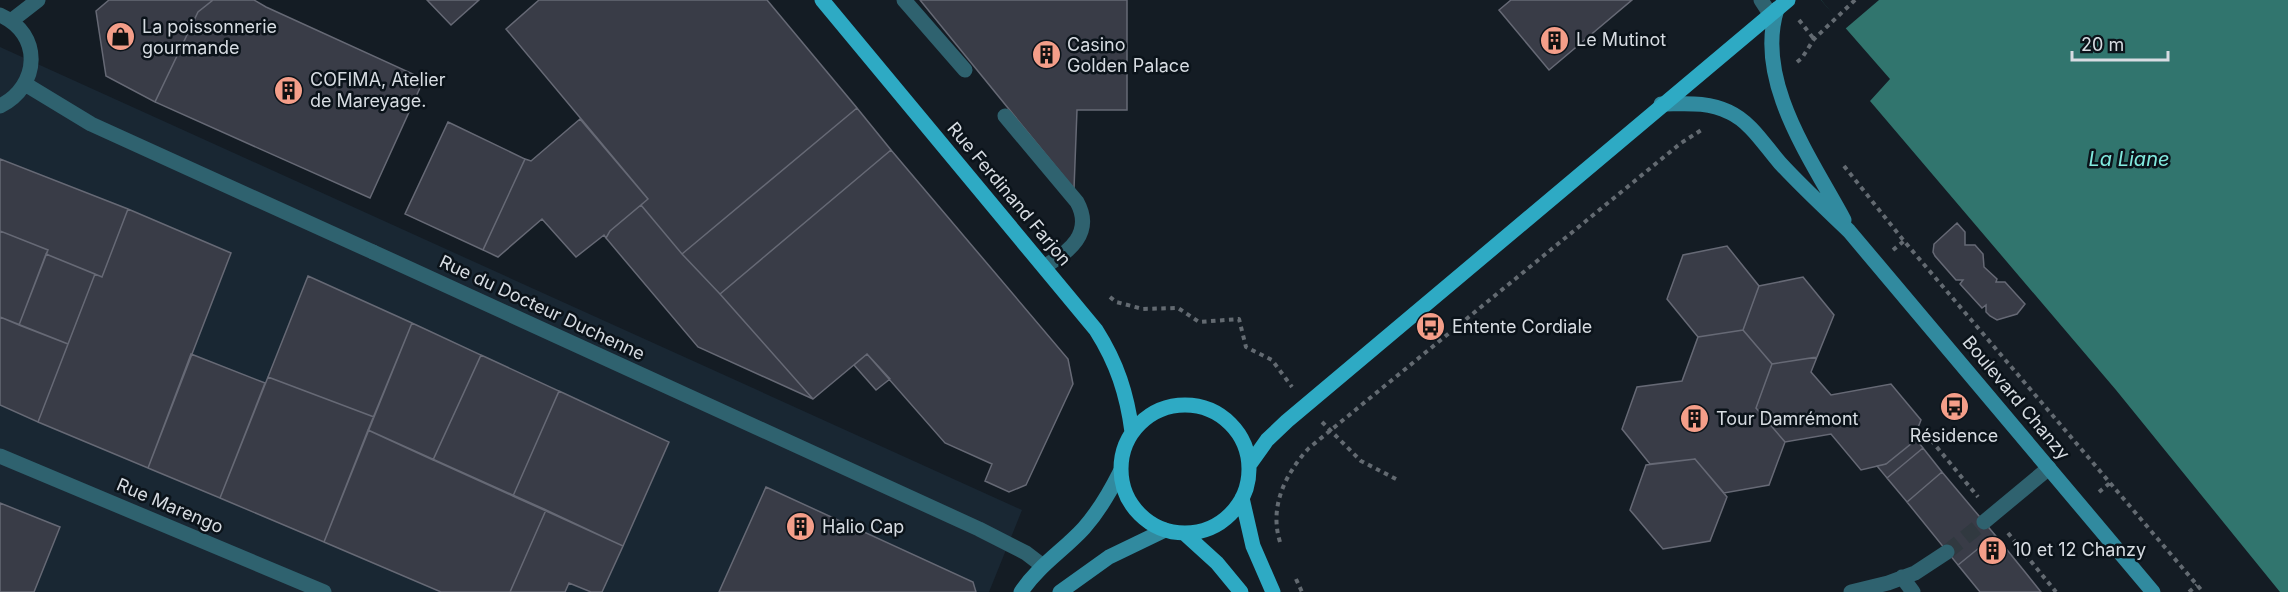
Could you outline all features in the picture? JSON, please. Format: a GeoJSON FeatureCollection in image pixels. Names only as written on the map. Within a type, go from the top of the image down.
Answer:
{"type":"FeatureCollection","features":[{"type":"Feature","properties":{"kind":"main road","name":"Rue Ferdinand Farjon"},"geometry":{"type":"LineString","coordinates":[[822,0],[1096,330],[1113,359],[1124,387],[1132,432]]}},
{"type":"Feature","properties":{"kind":"main road"},"geometry":{"type":"LineString","coordinates":[[1250,464],[1267,440],[1306,405],[1661,104],[1778,8]]}},
{"type":"Feature","properties":{"kind":"main road"},"geometry":{"type":"LineString","coordinates":[[1183,405],[1202,407],[1220,415],[1235,428],[1245,445],[1250,464],[1248,482],[1242,498],[1223,521],[1205,531],[1184,533],[1165,530],[1148,522],[1134,508],[1125,491],[1120,472],[1123,451],[1132,432],[1146,418],[1163,408],[1183,405]]}},
{"type":"Feature","properties":{"kind":"main road"},"geometry":{"type":"LineString","coordinates":[[1242,498],[1253,546],[1273,592]]}},
{"type":"Feature","properties":{"kind":"main road"},"geometry":{"type":"LineString","coordinates":[[1184,533],[1217,563],[1241,592]]}},
{"type":"Feature","properties":{"kind":"street"},"geometry":{"type":"LineString","coordinates":[[0,106],[14,98],[25,84],[31,68],[30,50],[23,34],[5,18],[38,0]]}},
{"type":"Feature","properties":{"kind":"street"},"geometry":{"type":"LineString","coordinates":[[904,0],[965,70]]}},
{"type":"Feature","properties":{"kind":"street"},"geometry":{"type":"LineString","coordinates":[[1761,0],[1778,8]]}},
{"type":"Feature","properties":{"kind":"street","name":"Boulevard Chanzy"},"geometry":{"type":"LineString","coordinates":[[1778,8],[1772,39],[1776,80],[1800,141],[1849,231]]}},
{"type":"Feature","properties":{"kind":"street","name":"Rue du Docteur Duchenne"},"geometry":{"type":"LineString","coordinates":[[25,84],[91,124],[979,530],[1026,554],[1043,566]]}},
{"type":"Feature","properties":{"kind":"street","name":"Boulevard Chanzy"},"geometry":{"type":"LineString","coordinates":[[1661,104],[1708,105],[1731,112],[1754,132],[1804,189],[1849,231],[2153,592]]}},
{"type":"Feature","properties":{"kind":"street"},"geometry":{"type":"LineString","coordinates":[[1005,116],[1077,202],[1083,216],[1081,231],[1066,253],[1045,266]]}},
{"type":"Feature","properties":{"kind":"street","name":"Rue Marengo"},"geometry":{"type":"LineString","coordinates":[[0,456],[324,592]]}},
{"type":"Feature","properties":{"kind":"street"},"geometry":{"type":"LineString","coordinates":[[1984,522],[2049,468]]}},
{"type":"Feature","properties":{"kind":"street"},"geometry":{"type":"LineString","coordinates":[[1021,592],[1043,566],[1085,526],[1105,501],[1120,472]]}},
{"type":"Feature","properties":{"kind":"street"},"geometry":{"type":"LineString","coordinates":[[1060,592],[1109,557],[1165,530]]}},
{"type":"Feature","properties":{"kind":"street"},"geometry":{"type":"LineString","coordinates":[[1851,592],[1915,573],[1947,552]]}},
{"type":"Feature","properties":{"kind":"street"},"geometry":{"type":"LineString","coordinates":[[1902,577],[1914,592]]}},
{"type":"Feature","properties":{"kind":"path"},"geometry":{"type":"LineString","coordinates":[[1776,80],[1802,58],[1814,39],[1855,0]]}},
{"type":"Feature","properties":{"kind":"path"},"geometry":{"type":"LineString","coordinates":[[1282,547],[1276,521],[1277,506],[1288,474],[1309,448],[1681,143],[1731,112]]}},
{"type":"Feature","properties":{"kind":"path"},"geometry":{"type":"LineString","coordinates":[[1851,176],[2203,592]]}},
{"type":"Feature","properties":{"kind":"path"},"geometry":{"type":"LineString","coordinates":[[1110,297],[1116,302],[1143,309],[1178,308],[1199,322],[1239,319],[1246,347],[1272,360],[1306,405],[1361,462],[1396,479]]}},
{"type":"Feature","properties":{"kind":"path"},"geometry":{"type":"LineString","coordinates":[[1295,577],[1302,592]]}},
{"type":"Feature","properties":{"kind":"path"},"geometry":{"type":"LineString","coordinates":[[2189,592],[2197,585]]}},
{"type":"Feature","properties":{"kind":"shaded area"},"geometry":{"type":"Polygon","coordinates":[[[0,47],[1022,510],[989,592],[0,592],[0,47]]]}},
{"type":"Feature","properties":{"kind":"water","name":"La Liane"},"geometry":{"type":"Polygon","coordinates":[[[1821,0],[2288,0],[2288,592],[2280,592],[2116,390],[1870,101],[1890,79],[1821,0]]]}},
{"type":"Feature","properties":{"kind":"pier"},"geometry":{"type":"Polygon","coordinates":[[[1821,0],[1879,0],[1845,29],[1821,0]]]}},
{"type":"Feature","properties":{"kind":"building"},"geometry":{"type":"Polygon","coordinates":[[[109,0],[213,0],[198,12],[155,102],[106,76],[96,11],[109,0]]]}},
{"type":"Feature","properties":{"kind":"building","name":"COFIMA, Atelier de Mareyage."},"geometry":{"type":"Polygon","coordinates":[[[213,0],[254,0],[424,79],[370,198],[155,102],[198,12],[213,0]]]}},
{"type":"Feature","properties":{"kind":"building"},"geometry":{"type":"Polygon","coordinates":[[[427,0],[479,0],[451,25],[427,0]]]}},
{"type":"Feature","properties":{"kind":"building"},"geometry":{"type":"Polygon","coordinates":[[[539,0],[767,0],[857,108],[682,254],[641,205],[648,199],[506,29],[539,0]]]}},
{"type":"Feature","properties":{"kind":"building","name":"Casino Golden Palace"},"geometry":{"type":"Polygon","coordinates":[[[920,0],[1127,0],[1127,110],[1077,110],[1074,189],[920,0]]]}},
{"type":"Feature","properties":{"kind":"building","name":"Le Mutinot"},"geometry":{"type":"Polygon","coordinates":[[[1511,0],[1632,0],[1549,70],[1499,10],[1511,0]]]}},
{"type":"Feature","properties":{"kind":"building"},"geometry":{"type":"Polygon","coordinates":[[[857,108],[891,150],[720,294],[682,254],[857,108]]]}},
{"type":"Feature","properties":{"kind":"building"},"geometry":{"type":"Polygon","coordinates":[[[580,119],[648,199],[610,231],[606,238],[604,235],[576,257],[542,219],[498,257],[483,250],[525,159],[531,161],[580,119]]]}},
{"type":"Feature","properties":{"kind":"building"},"geometry":{"type":"Polygon","coordinates":[[[448,122],[525,159],[483,250],[405,214],[448,122]]]}},
{"type":"Feature","properties":{"kind":"building"},"geometry":{"type":"Polygon","coordinates":[[[891,150],[1068,359],[1073,384],[1026,485],[1009,492],[985,481],[992,464],[945,443],[867,354],[813,399],[720,294],[891,150]]]}},
{"type":"Feature","properties":{"kind":"building"},"geometry":{"type":"Polygon","coordinates":[[[0,159],[128,209],[102,277],[46,254],[48,250],[0,231],[0,159]]]}},
{"type":"Feature","properties":{"kind":"building"},"geometry":{"type":"Polygon","coordinates":[[[641,205],[682,254],[813,399],[698,347],[606,238],[610,231],[641,205]]]}},
{"type":"Feature","properties":{"kind":"building"},"geometry":{"type":"Polygon","coordinates":[[[128,209],[231,253],[148,468],[38,422],[95,274],[102,277],[128,209]]]}},
{"type":"Feature","properties":{"kind":"building"},"geometry":{"type":"Polygon","coordinates":[[[1957,223],[1965,232],[1965,245],[1975,245],[1983,254],[1984,267],[1997,279],[1996,282],[2005,282],[2025,304],[2017,314],[1997,320],[1990,316],[1986,312],[1986,305],[1982,308],[1960,284],[1963,280],[1956,280],[1935,256],[1934,244],[1957,223]]]}},
{"type":"Feature","properties":{"kind":"building"},"geometry":{"type":"Polygon","coordinates":[[[0,231],[48,250],[19,325],[0,317],[0,231]]]}},
{"type":"Feature","properties":{"kind":"building"},"geometry":{"type":"Polygon","coordinates":[[[1727,246],[1759,286],[1743,330],[1698,337],[1667,299],[1683,255],[1727,246]]]}},
{"type":"Feature","properties":{"kind":"building"},"geometry":{"type":"Polygon","coordinates":[[[46,254],[95,274],[68,344],[19,325],[46,254]]]}},
{"type":"Feature","properties":{"kind":"building"},"geometry":{"type":"Polygon","coordinates":[[[308,276],[412,323],[374,417],[268,377],[308,276]]]}},
{"type":"Feature","properties":{"kind":"building"},"geometry":{"type":"Polygon","coordinates":[[[1803,277],[1834,315],[1817,357],[1772,364],[1743,330],[1759,286],[1803,277]]]}},
{"type":"Feature","properties":{"kind":"building"},"geometry":{"type":"Polygon","coordinates":[[[0,317],[68,344],[38,422],[0,405],[0,317]]]}},
{"type":"Feature","properties":{"kind":"building"},"geometry":{"type":"Polygon","coordinates":[[[412,323],[481,355],[433,460],[368,430],[412,323]]]}},
{"type":"Feature","properties":{"kind":"building","name":"Tour Damrémont"},"geometry":{"type":"Polygon","coordinates":[[[1743,330],[1772,364],[1756,408],[1785,442],[1769,485],[1724,493],[1695,459],[1650,464],[1622,429],[1637,387],[1682,381],[1698,337],[1743,330]]]}},
{"type":"Feature","properties":{"kind":"building"},"geometry":{"type":"Polygon","coordinates":[[[191,354],[265,383],[220,498],[148,468],[191,354]]]}},
{"type":"Feature","properties":{"kind":"building"},"geometry":{"type":"Polygon","coordinates":[[[867,354],[890,379],[876,390],[854,365],[867,354]]]}},
{"type":"Feature","properties":{"kind":"building"},"geometry":{"type":"Polygon","coordinates":[[[481,355],[559,391],[513,496],[433,460],[481,355]]]}},
{"type":"Feature","properties":{"kind":"building"},"geometry":{"type":"Polygon","coordinates":[[[1817,357],[1811,372],[1831,395],[1891,384],[1921,420],[1912,443],[1886,464],[1861,470],[1831,434],[1785,442],[1756,408],[1772,364],[1817,357]]]}},
{"type":"Feature","properties":{"kind":"building"},"geometry":{"type":"Polygon","coordinates":[[[268,377],[374,417],[324,542],[220,498],[268,377]]]}},
{"type":"Feature","properties":{"kind":"building"},"geometry":{"type":"Polygon","coordinates":[[[559,391],[669,442],[623,546],[513,496],[559,391]]]}},
{"type":"Feature","properties":{"kind":"building"},"geometry":{"type":"Polygon","coordinates":[[[368,430],[546,510],[510,592],[441,592],[324,542],[368,430]]]}},
{"type":"Feature","properties":{"kind":"building"},"geometry":{"type":"Polygon","coordinates":[[[1915,438],[1923,448],[1887,478],[1877,466],[1886,464],[1915,438]]]}},
{"type":"Feature","properties":{"kind":"building"},"geometry":{"type":"Polygon","coordinates":[[[1923,448],[1942,472],[1907,502],[1887,478],[1923,448]]]}},
{"type":"Feature","properties":{"kind":"building"},"geometry":{"type":"Polygon","coordinates":[[[1695,459],[1727,497],[1710,541],[1663,549],[1630,510],[1646,465],[1695,459]]]}},
{"type":"Feature","properties":{"kind":"building"},"geometry":{"type":"Polygon","coordinates":[[[1942,472],[1995,535],[1958,565],[1907,502],[1942,472]]]}},
{"type":"Feature","properties":{"kind":"building","name":"Halio Cap"},"geometry":{"type":"Polygon","coordinates":[[[766,487],[973,582],[976,592],[719,592],[766,487]]]}},
{"type":"Feature","properties":{"kind":"building"},"geometry":{"type":"Polygon","coordinates":[[[0,503],[60,527],[34,592],[0,592],[0,503]]]}},
{"type":"Feature","properties":{"kind":"building"},"geometry":{"type":"Polygon","coordinates":[[[546,510],[623,546],[602,592],[591,592],[569,583],[565,592],[510,592],[546,510]]]}},
{"type":"Feature","properties":{"kind":"building","name":"10 et 12 Chanzy"},"geometry":{"type":"Polygon","coordinates":[[[1995,535],[2041,592],[1980,592],[1958,565],[1995,535]]]}},
{"type":"Feature","properties":{"kind":"tunnel"},"geometry":{"type":"LineString","coordinates":[[1947,552],[1984,522]]}},
{"type":"Feature","properties":{"kind":"place","name":"La poissonnerie gourmande"},"geometry":{"type":"Point","coordinates":[121,37]}},
{"type":"Feature","properties":{"kind":"place","name":"Le Mutinot"},"geometry":{"type":"Point","coordinates":[1555,40]}},
{"type":"Feature","properties":{"kind":"place","name":"Casino Golden Palace"},"geometry":{"type":"Point","coordinates":[1046,55]}},
{"type":"Feature","properties":{"kind":"place","name":"COFIMA, Atelier de Mareyage."},"geometry":{"type":"Point","coordinates":[289,90]}},
{"type":"Feature","properties":{"kind":"place","name":"Entente Cordiale"},"geometry":{"type":"Point","coordinates":[1431,327]}},
{"type":"Feature","properties":{"kind":"place","name":"Résidence"},"geometry":{"type":"Point","coordinates":[1954,407]}},
{"type":"Feature","properties":{"kind":"place","name":"Tour Damrémont"},"geometry":{"type":"Point","coordinates":[1695,419]}},
{"type":"Feature","properties":{"kind":"place","name":"Halio Cap"},"geometry":{"type":"Point","coordinates":[801,527]}},
{"type":"Feature","properties":{"kind":"place","name":"10 et 12 Chanzy"},"geometry":{"type":"Point","coordinates":[1992,550]}}]}
